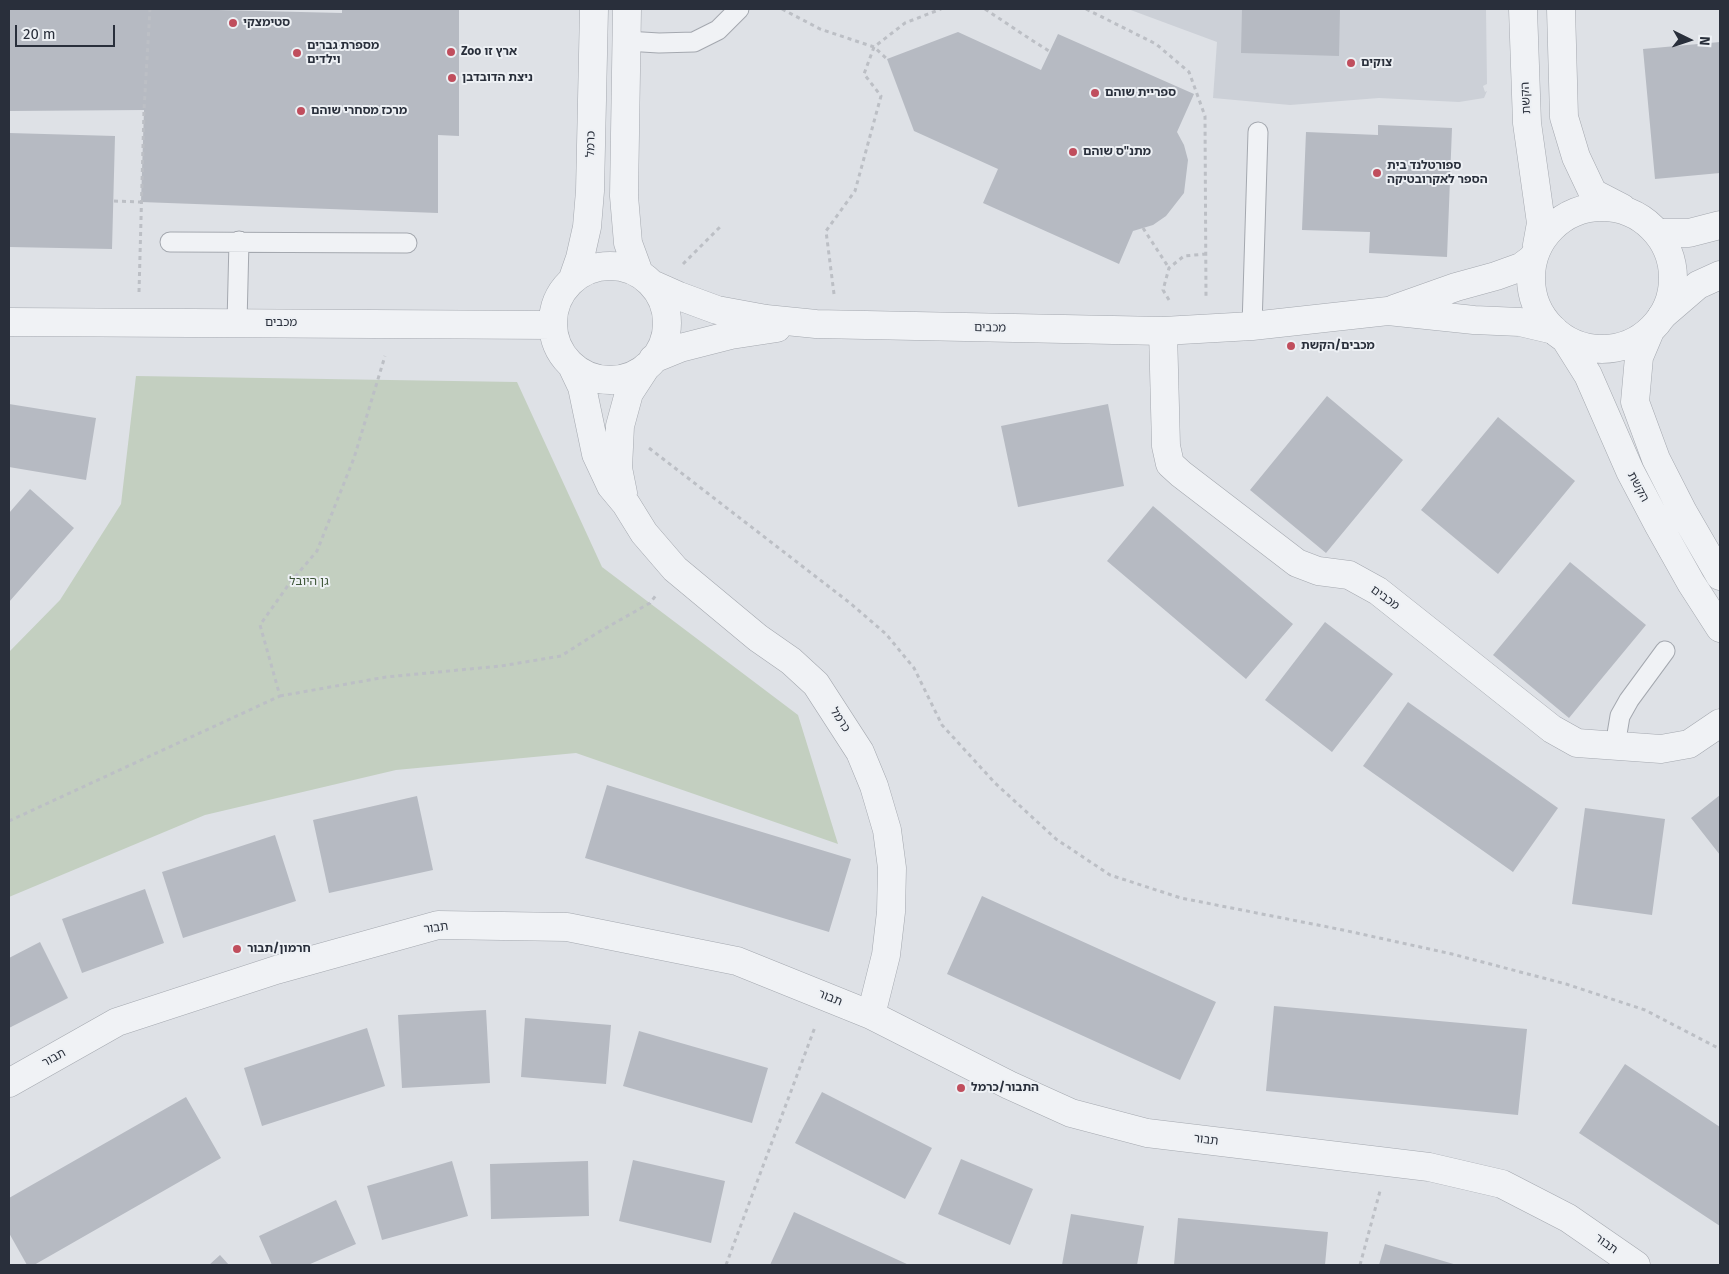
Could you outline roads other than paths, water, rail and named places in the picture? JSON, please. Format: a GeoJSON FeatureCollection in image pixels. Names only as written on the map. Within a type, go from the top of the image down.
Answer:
{"type":"FeatureCollection","features":[{"type":"Feature","properties":{"kind":"street","name":"כרמל"},"geometry":{"type":"LineString","coordinates":[[573,278],[580,258],[587,226],[590,191],[594,9]]}},
{"type":"Feature","properties":{"kind":"street"},"geometry":{"type":"LineString","coordinates":[[627,9],[624,196],[628,243],[645,278],[663,301],[667,321],[666,332],[659,351],[650,363],[628,377],[615,380],[601,380],[582,373],[572,366],[560,351],[554,338],[553,325],[557,300],[566,286],[573,278],[590,268],[601,266],[620,266],[645,278]]}},
{"type":"Feature","properties":{"kind":"street","name":"הקשת"},"geometry":{"type":"LineString","coordinates":[[1523,9],[1527,123],[1541,223],[1535,252]]}},
{"type":"Feature","properties":{"kind":"street"},"geometry":{"type":"LineString","coordinates":[[1561,9],[1564,117],[1576,157],[1593,193],[1641,217],[1658,233],[1669,252],[1673,272],[1670,298],[1639,357],[1636,402],[1656,460],[1720,576]]}},
{"type":"Feature","properties":{"kind":"street"},"geometry":{"type":"LineString","coordinates":[[1626,210],[1608,206],[1579,209],[1557,221],[1535,252],[1530,278],[1532,295],[1545,322],[1560,335],[1590,349],[1612,349],[1634,342],[1698,285],[1720,275]]}},
{"type":"Feature","properties":{"kind":"street"},"geometry":{"type":"LineString","coordinates":[[1658,233],[1689,233],[1720,225]]}},
{"type":"Feature","properties":{"kind":"street","name":"מכבים"},"geometry":{"type":"LineString","coordinates":[[1388,311],[1456,287],[1522,267],[1535,252]]}},
{"type":"Feature","properties":{"kind":"street","name":"מכבים"},"geometry":{"type":"LineString","coordinates":[[645,278],[679,296],[717,310],[766,319],[825,325]]}},
{"type":"Feature","properties":{"kind":"street","name":"מכבים"},"geometry":{"type":"LineString","coordinates":[[650,363],[680,348],[731,335],[780,327],[825,325],[1163,331],[1252,326],[1388,311],[1474,320],[1520,322],[1560,335]]}},
{"type":"Feature","properties":{"kind":"street","name":"מכבים"},"geometry":{"type":"LineString","coordinates":[[9,322],[553,325]]}},
{"type":"Feature","properties":{"kind":"street","name":"מכבים"},"geometry":{"type":"LineString","coordinates":[[1163,331],[1166,446],[1170,464],[1297,563],[1318,571],[1349,576],[1378,591],[1552,729],[1577,743],[1661,749],[1689,744],[1720,723]]}},
{"type":"Feature","properties":{"kind":"street","name":"הקשת"},"geometry":{"type":"LineString","coordinates":[[1560,335],[1588,375],[1630,471],[1658,526],[1720,628]]}},
{"type":"Feature","properties":{"kind":"street","name":"כרמל"},"geometry":{"type":"LineString","coordinates":[[626,504],[618,468],[620,426],[628,393],[650,363]]}},
{"type":"Feature","properties":{"kind":"street","name":"כרמל"},"geometry":{"type":"LineString","coordinates":[[572,366],[582,387],[596,454],[611,486],[626,504],[644,533],[675,569],[758,638],[791,661],[816,684],[860,752],[874,786],[887,830],[892,868],[891,912],[886,955],[871,1015]]}},
{"type":"Feature","properties":{"kind":"street","name":"תבור"},"geometry":{"type":"LineString","coordinates":[[9,1083],[118,1022],[276,970],[438,925],[567,927],[737,962],[871,1015],[1009,1085],[1071,1113],[1147,1133],[1429,1167],[1502,1184],[1568,1218],[1636,1265]]}},
{"type":"Feature","properties":{"kind":"lane"},"geometry":{"type":"LineString","coordinates":[[626,41],[659,43],[694,42],[718,30],[739,9]]}},
{"type":"Feature","properties":{"kind":"lane"},"geometry":{"type":"LineString","coordinates":[[1252,326],[1258,132]]}},
{"type":"Feature","properties":{"kind":"lane"},"geometry":{"type":"LineString","coordinates":[[170,242],[407,243]]}},
{"type":"Feature","properties":{"kind":"lane"},"geometry":{"type":"LineString","coordinates":[[237,323],[239,242]]}},
{"type":"Feature","properties":{"kind":"lane"},"geometry":{"type":"LineString","coordinates":[[1615,746],[1620,716],[1629,700],[1665,651]]}},
{"type":"Feature","properties":{"kind":"place","name":"סטימצקי"},"geometry":{"type":"Point","coordinates":[233,23]}},
{"type":"Feature","properties":{"kind":"place","name":"Zoo ארץ זו"},"geometry":{"type":"Point","coordinates":[451,52]}},
{"type":"Feature","properties":{"kind":"place","name":"מספרת גברים וילדים"},"geometry":{"type":"Point","coordinates":[297,53]}},
{"type":"Feature","properties":{"kind":"place","name":"צוקים"},"geometry":{"type":"Point","coordinates":[1351,63]}},
{"type":"Feature","properties":{"kind":"place","name":"ניצת הדובדבן"},"geometry":{"type":"Point","coordinates":[452,78]}},
{"type":"Feature","properties":{"kind":"place","name":"ספריית שוהם"},"geometry":{"type":"Point","coordinates":[1095,93]}},
{"type":"Feature","properties":{"kind":"place","name":"מרכז מסחרי שוהם"},"geometry":{"type":"Point","coordinates":[301,111]}},
{"type":"Feature","properties":{"kind":"place","name":"מתנ\"ס שוהם"},"geometry":{"type":"Point","coordinates":[1073,152]}},
{"type":"Feature","properties":{"kind":"place","name":"ספורטלנד בית הספר לאקרובטיקה"},"geometry":{"type":"Point","coordinates":[1377,173]}},
{"type":"Feature","properties":{"kind":"place","name":"מכבים/הקשת"},"geometry":{"type":"Point","coordinates":[1291,346]}},
{"type":"Feature","properties":{"kind":"place","name":"חרמון/תבור"},"geometry":{"type":"Point","coordinates":[237,949]}},
{"type":"Feature","properties":{"kind":"place","name":"התבור/כרמל"},"geometry":{"type":"Point","coordinates":[961,1088]}},
{"type":"Feature","properties":{"kind":"park label","name":"גן היובל"},"geometry":{"type":"Point","coordinates":[309,582]}}]}
